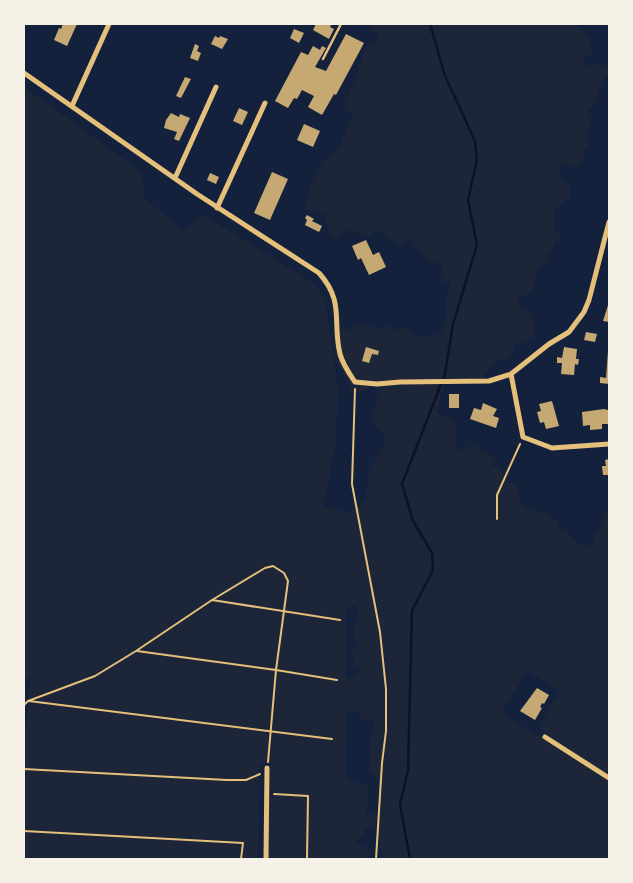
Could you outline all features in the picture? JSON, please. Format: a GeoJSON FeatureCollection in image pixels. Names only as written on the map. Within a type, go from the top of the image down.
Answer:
{"type":"FeatureCollection","features":[{"type":"Feature","properties":{"kind":"street"},"geometry":{"type":"LineString","coordinates":[[72,106],[109,24]]}},
{"type":"Feature","properties":{"kind":"street"},"geometry":{"type":"LineString","coordinates":[[24,73],[217,208],[319,273],[327,282],[338,309],[340,354],[346,370],[355,382],[377,384],[488,381],[511,374],[549,344],[568,332],[584,312],[589,300],[609,222]]}},
{"type":"Feature","properties":{"kind":"street"},"geometry":{"type":"LineString","coordinates":[[175,178],[216,87]]}},
{"type":"Feature","properties":{"kind":"street"},"geometry":{"type":"LineString","coordinates":[[217,208],[265,103]]}},
{"type":"Feature","properties":{"kind":"street"},"geometry":{"type":"LineString","coordinates":[[511,374],[523,437],[552,448],[609,444]]}},
{"type":"Feature","properties":{"kind":"street"},"geometry":{"type":"LineString","coordinates":[[545,736],[609,778]]}},
{"type":"Feature","properties":{"kind":"street"},"geometry":{"type":"LineString","coordinates":[[266,859],[267,769]]}},
{"type":"Feature","properties":{"kind":"lane"},"geometry":{"type":"LineString","coordinates":[[323,58],[341,24]]}},
{"type":"Feature","properties":{"kind":"path"},"geometry":{"type":"LineString","coordinates":[[355,382],[352,484],[380,632],[386,689],[386,731],[376,859]]}},
{"type":"Feature","properties":{"kind":"path"},"geometry":{"type":"LineString","coordinates":[[497,519],[497,495],[523,437]]}},
{"type":"Feature","properties":{"kind":"path"},"geometry":{"type":"LineString","coordinates":[[24,705],[28,701],[95,676],[265,568],[273,566],[284,573],[288,581],[276,670],[267,769],[246,780],[24,769]]}},
{"type":"Feature","properties":{"kind":"path"},"geometry":{"type":"LineString","coordinates":[[212,600],[340,620]]}},
{"type":"Feature","properties":{"kind":"path"},"geometry":{"type":"LineString","coordinates":[[136,651],[338,680]]}},
{"type":"Feature","properties":{"kind":"path"},"geometry":{"type":"LineString","coordinates":[[28,701],[332,739]]}},
{"type":"Feature","properties":{"kind":"path"},"geometry":{"type":"LineString","coordinates":[[267,794],[308,796],[308,859]]}},
{"type":"Feature","properties":{"kind":"path"},"geometry":{"type":"LineString","coordinates":[[24,831],[243,843],[241,859]]}},
{"type":"Feature","properties":{"kind":"shaded area"},"geometry":{"type":"Polygon","coordinates":[[[370,24],[573,24],[590,36],[592,53],[583,59],[585,65],[591,66],[593,63],[609,69],[609,75],[602,81],[594,106],[588,109],[592,117],[587,137],[588,145],[583,152],[585,156],[576,169],[564,163],[559,163],[561,178],[570,188],[570,197],[554,212],[555,231],[561,235],[561,241],[556,241],[553,251],[549,251],[545,255],[549,258],[546,265],[537,268],[533,289],[518,300],[519,308],[530,311],[534,327],[533,337],[515,345],[510,358],[495,362],[478,383],[473,379],[446,378],[436,413],[454,420],[457,432],[455,439],[457,450],[473,445],[478,447],[478,450],[492,455],[496,459],[491,465],[503,470],[507,483],[517,486],[523,507],[551,516],[557,521],[559,529],[566,530],[573,540],[588,547],[591,546],[603,524],[603,516],[609,511],[609,775],[539,727],[560,691],[527,671],[501,713],[609,781],[609,859],[383,859],[384,855],[379,846],[378,817],[375,827],[365,829],[363,837],[357,839],[357,844],[364,845],[370,853],[367,855],[367,859],[268,859],[269,795],[275,796],[275,790],[270,789],[268,786],[269,763],[260,762],[258,859],[24,859],[24,727],[26,726],[31,678],[24,680],[24,87],[142,172],[145,198],[183,231],[202,214],[313,283],[325,298],[338,388],[336,443],[323,506],[348,513],[367,500],[371,468],[382,447],[385,434],[377,428],[372,418],[372,413],[381,390],[371,386],[349,395],[348,382],[336,359],[334,331],[341,327],[346,331],[362,324],[379,330],[388,325],[394,329],[411,330],[418,337],[440,334],[446,321],[446,298],[451,286],[448,280],[443,283],[439,281],[444,277],[443,270],[435,261],[431,263],[425,258],[411,238],[406,238],[402,247],[375,229],[371,236],[363,236],[349,230],[335,239],[330,235],[324,214],[305,210],[310,186],[323,161],[339,149],[353,113],[344,109],[366,46],[374,43],[379,36],[371,30],[370,24]],[[354,605],[347,608],[346,680],[362,669],[353,667],[354,659],[350,652],[351,647],[355,648],[358,645],[353,635],[358,617],[357,607],[354,605]],[[346,696],[345,777],[356,783],[369,785],[365,814],[379,815],[383,806],[380,803],[380,789],[376,777],[370,773],[369,768],[370,740],[375,723],[370,720],[363,721],[356,711],[347,711],[346,696]]]}},
{"type":"Feature","properties":{"kind":"building"},"geometry":{"type":"Polygon","coordinates":[[[63,24],[77,24],[67,46],[54,40],[59,28],[61,29],[63,24]]]}},
{"type":"Feature","properties":{"kind":"building"},"geometry":{"type":"Polygon","coordinates":[[[316,24],[331,25],[330,27],[334,29],[329,39],[313,30],[316,24]]]}},
{"type":"Feature","properties":{"kind":"building"},"geometry":{"type":"Polygon","coordinates":[[[294,29],[304,33],[299,43],[290,38],[294,29]]]}},
{"type":"Feature","properties":{"kind":"building"},"geometry":{"type":"Polygon","coordinates":[[[346,34],[364,43],[336,95],[334,94],[322,115],[308,107],[314,96],[302,90],[297,99],[294,98],[288,108],[275,101],[301,52],[308,55],[313,46],[320,50],[322,46],[326,48],[315,67],[326,71],[346,34]]]}},
{"type":"Feature","properties":{"kind":"building"},"geometry":{"type":"Polygon","coordinates":[[[215,36],[228,39],[222,49],[211,44],[215,36]]]}},
{"type":"Feature","properties":{"kind":"building"},"geometry":{"type":"Polygon","coordinates":[[[195,44],[199,46],[197,51],[201,53],[198,61],[190,58],[195,44]]]}},
{"type":"Feature","properties":{"kind":"building"},"geometry":{"type":"Polygon","coordinates":[[[185,77],[191,79],[181,98],[176,96],[185,77]]]}},
{"type":"Feature","properties":{"kind":"building"},"geometry":{"type":"Polygon","coordinates":[[[239,108],[248,112],[242,125],[233,121],[239,108]]]}},
{"type":"Feature","properties":{"kind":"building"},"geometry":{"type":"Polygon","coordinates":[[[171,113],[179,117],[180,114],[190,118],[179,141],[174,139],[177,132],[164,128],[166,120],[171,113]]]}},
{"type":"Feature","properties":{"kind":"building"},"geometry":{"type":"Polygon","coordinates":[[[304,124],[320,131],[313,147],[297,140],[304,124]]]}},
{"type":"Feature","properties":{"kind":"building"},"geometry":{"type":"Polygon","coordinates":[[[272,172],[288,179],[270,220],[254,213],[272,172]]]}},
{"type":"Feature","properties":{"kind":"building"},"geometry":{"type":"Polygon","coordinates":[[[210,173],[219,177],[216,184],[207,180],[210,173]]]}},
{"type":"Feature","properties":{"kind":"building"},"geometry":{"type":"Polygon","coordinates":[[[307,215],[314,219],[312,221],[322,226],[319,232],[305,225],[307,215]]]}},
{"type":"Feature","properties":{"kind":"building"},"geometry":{"type":"Polygon","coordinates":[[[366,240],[373,255],[379,252],[386,267],[369,275],[361,258],[358,260],[352,246],[366,240]]]}},
{"type":"Feature","properties":{"kind":"building"},"geometry":{"type":"Polygon","coordinates":[[[609,302],[609,322],[603,321],[609,302]]]}},
{"type":"Feature","properties":{"kind":"building"},"geometry":{"type":"Polygon","coordinates":[[[586,332],[597,334],[595,342],[584,340],[586,332]]]}},
{"type":"Feature","properties":{"kind":"building"},"geometry":{"type":"Polygon","coordinates":[[[366,347],[379,351],[378,355],[372,354],[369,363],[362,361],[366,347]]]}},
{"type":"Feature","properties":{"kind":"building"},"geometry":{"type":"Polygon","coordinates":[[[564,347],[577,349],[576,359],[579,359],[578,365],[575,364],[574,375],[561,374],[562,363],[557,363],[557,357],[562,358],[564,347]]]}},
{"type":"Feature","properties":{"kind":"building"},"geometry":{"type":"Polygon","coordinates":[[[608,351],[609,384],[600,383],[600,377],[606,378],[608,351]]]}},
{"type":"Feature","properties":{"kind":"building"},"geometry":{"type":"Polygon","coordinates":[[[449,394],[459,394],[459,408],[449,408],[449,394]]]}},
{"type":"Feature","properties":{"kind":"building"},"geometry":{"type":"Polygon","coordinates":[[[552,401],[559,426],[546,429],[544,422],[540,423],[537,412],[541,411],[539,404],[552,401]]]}},
{"type":"Feature","properties":{"kind":"building"},"geometry":{"type":"Polygon","coordinates":[[[483,403],[497,409],[493,416],[499,418],[496,428],[470,419],[474,408],[481,410],[483,403]]]}},
{"type":"Feature","properties":{"kind":"building"},"geometry":{"type":"Polygon","coordinates":[[[608,410],[609,424],[602,424],[602,429],[590,430],[590,425],[583,426],[582,412],[608,410]]]}},
{"type":"Feature","properties":{"kind":"building"},"geometry":{"type":"Polygon","coordinates":[[[609,459],[609,475],[603,475],[602,466],[606,466],[605,460],[609,459]]]}},
{"type":"Feature","properties":{"kind":"building"},"geometry":{"type":"Polygon","coordinates":[[[537,688],[549,695],[544,704],[542,703],[540,707],[542,708],[535,720],[520,711],[537,688]]]}},
{"type":"Feature","properties":{"kind":"waterway"},"geometry":{"type":"LineString","coordinates":[[410,859],[400,805],[408,770],[412,611],[433,570],[432,553],[413,521],[402,484],[445,374],[453,324],[477,245],[468,200],[477,160],[475,141],[445,76],[430,24]]}}]}
